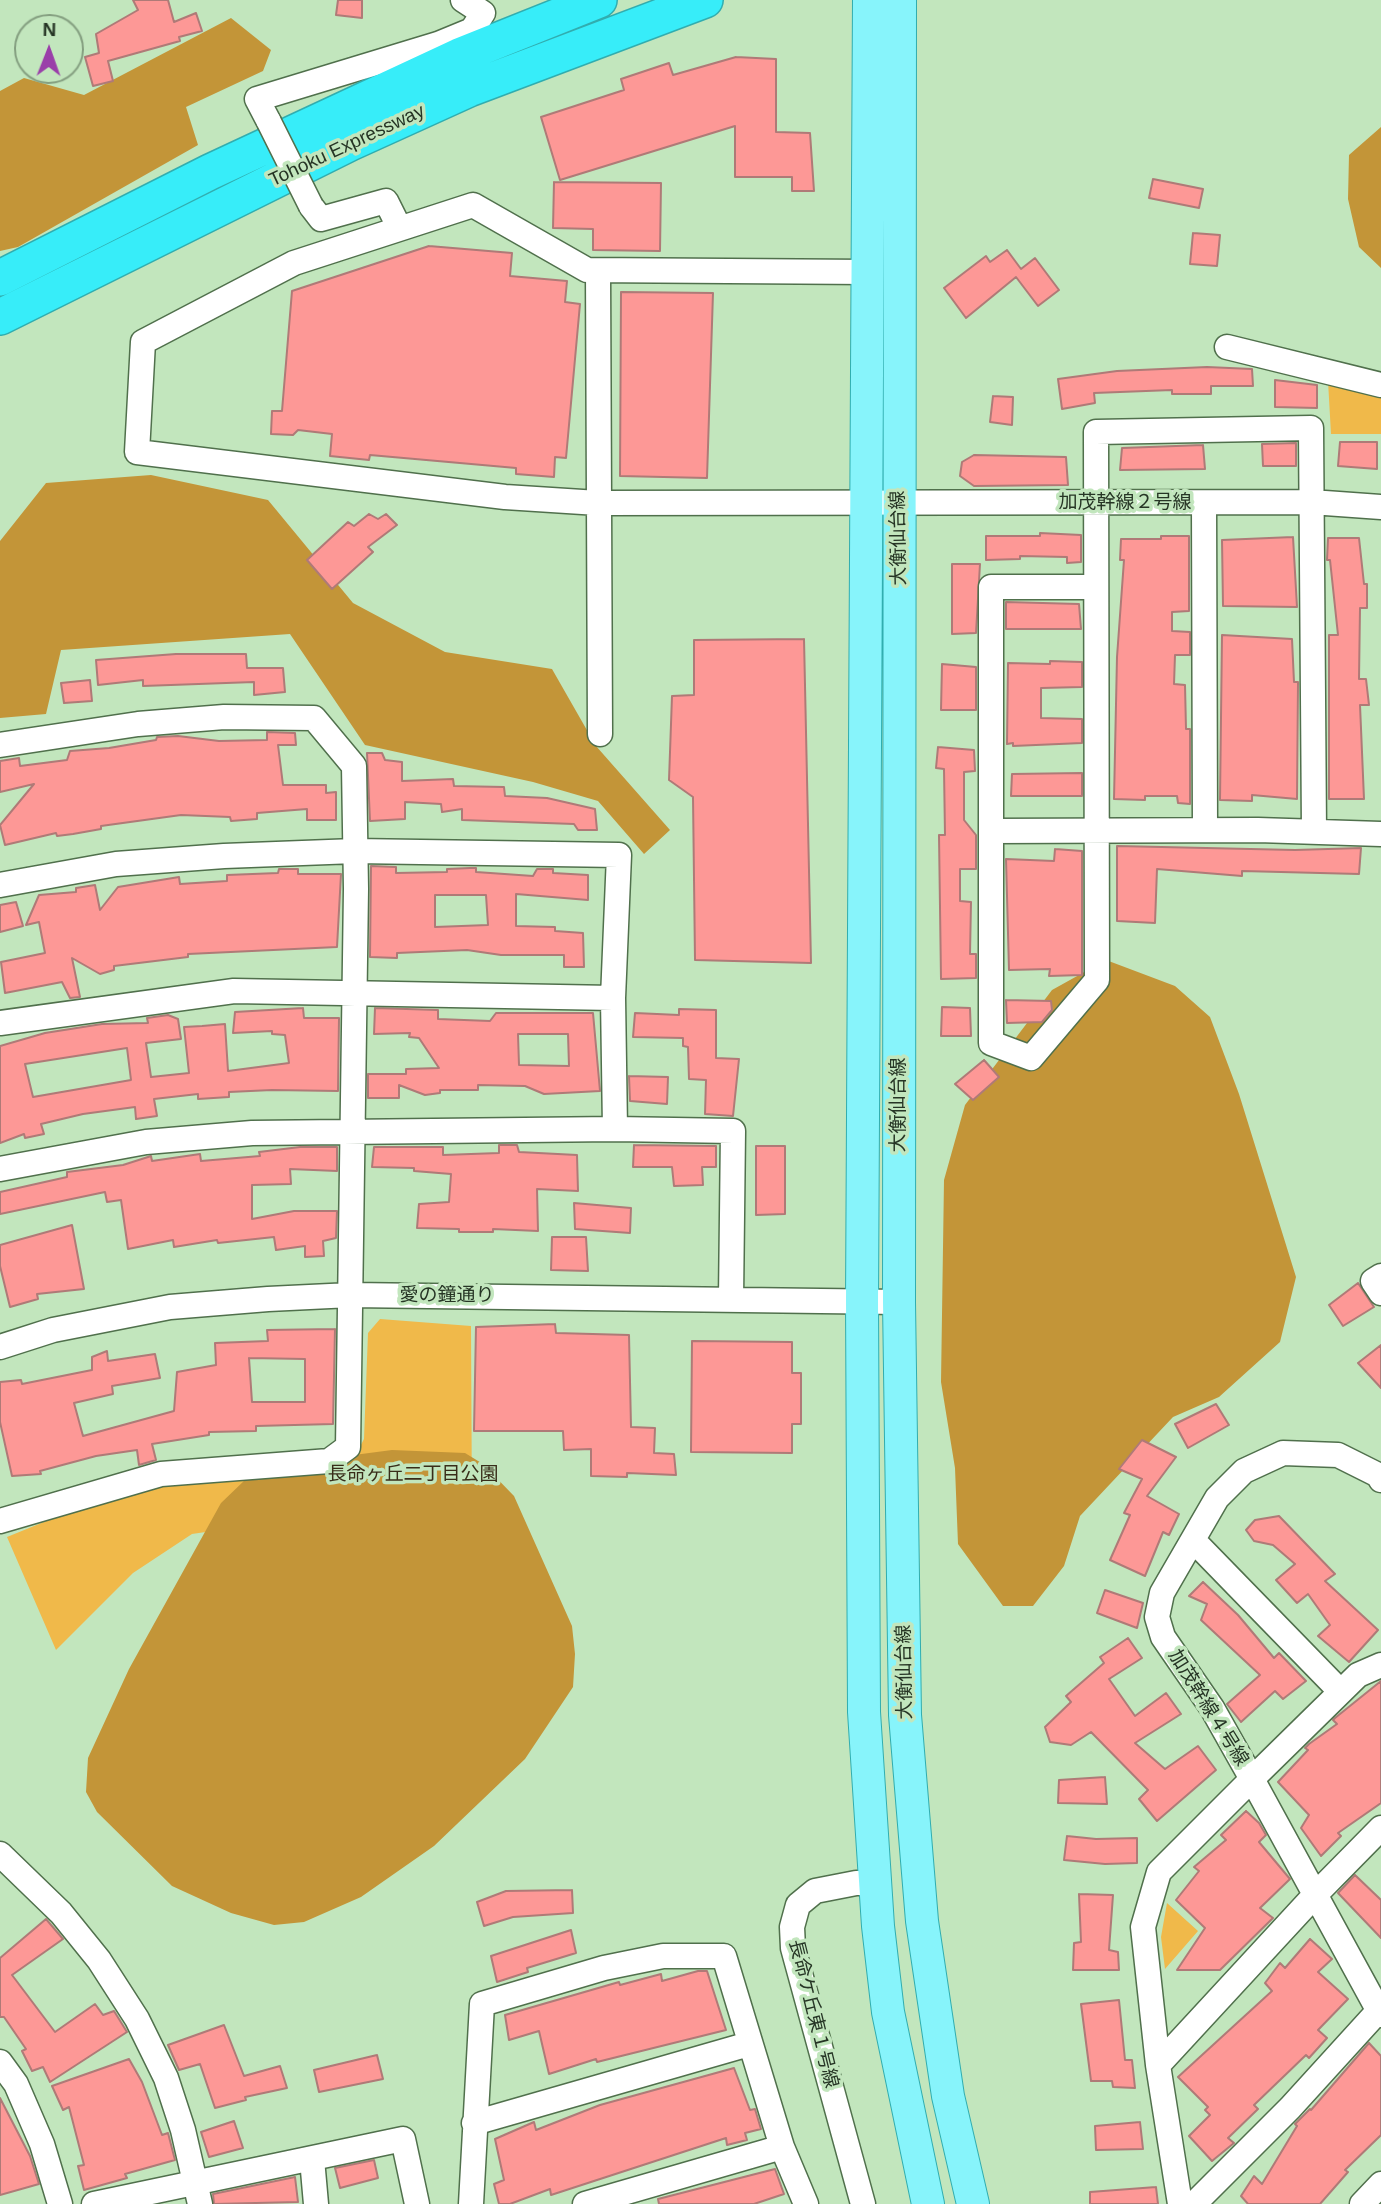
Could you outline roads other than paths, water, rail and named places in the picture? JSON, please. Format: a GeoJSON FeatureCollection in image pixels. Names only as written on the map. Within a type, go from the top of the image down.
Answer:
{"type":"FeatureCollection","features":[{"type":"Feature","properties":{"kind":"highway","name":"Tohoku Expressway"},"geometry":{"type":"LineString","coordinates":[[0,278],[210,172],[459,56],[599,0]]}},
{"type":"Feature","properties":{"kind":"highway","name":"Tohoku Expressway"},"geometry":{"type":"LineString","coordinates":[[0,317],[349,143],[469,89],[705,0]]}},
{"type":"Feature","properties":{"kind":"main road","name":"大衡仙台線"},"geometry":{"type":"LineString","coordinates":[[900,0],[883,503],[862,1300],[864,1699],[888,2012],[928,2204]]}},
{"type":"Feature","properties":{"kind":"main road","name":"大衡仙台線"},"geometry":{"type":"LineString","coordinates":[[869,1],[869,272],[883,503],[905,1715],[922,1921],[948,2096],[973,2204]]}},
{"type":"Feature","properties":{"kind":"street"},"geometry":{"type":"LineString","coordinates":[[463,0],[483,13],[472,30],[438,44],[257,99],[311,206],[321,219],[386,201],[399,227],[473,205],[587,270],[869,272]]}},
{"type":"Feature","properties":{"kind":"street","name":"加茂幹線２号線"},"geometry":{"type":"LineString","coordinates":[[399,227],[294,263],[143,342],[137,452],[505,497],[598,503],[1311,502],[1381,507]]}},
{"type":"Feature","properties":{"kind":"street"},"geometry":{"type":"LineString","coordinates":[[598,271],[600,734]]}},
{"type":"Feature","properties":{"kind":"street"},"geometry":{"type":"LineString","coordinates":[[1227,347],[1381,385]]}},
{"type":"Feature","properties":{"kind":"street"},"geometry":{"type":"LineString","coordinates":[[1096,587],[991,587],[991,1043],[1031,1058],[1097,980],[1096,432],[1311,428],[1314,831]]}},
{"type":"Feature","properties":{"kind":"street"},"geometry":{"type":"LineString","coordinates":[[1204,503],[1205,830]]}},
{"type":"Feature","properties":{"kind":"street"},"geometry":{"type":"LineString","coordinates":[[0,745],[138,724],[224,717],[314,718],[354,766],[355,851],[348,1447],[329,1461],[162,1474],[0,1521]]}},
{"type":"Feature","properties":{"kind":"street"},"geometry":{"type":"LineString","coordinates":[[993,831],[1205,830],[1381,834]]}},
{"type":"Feature","properties":{"kind":"street"},"geometry":{"type":"LineString","coordinates":[[0,885],[116,864],[224,856],[355,851],[618,855],[613,998],[615,1129]]}},
{"type":"Feature","properties":{"kind":"street"},"geometry":{"type":"LineString","coordinates":[[0,1023],[234,991],[613,998]]}},
{"type":"Feature","properties":{"kind":"street"},"geometry":{"type":"LineString","coordinates":[[0,1169],[146,1142],[252,1133],[615,1129],[733,1131],[731,1299]]}},
{"type":"Feature","properties":{"kind":"street"},"geometry":{"type":"LineString","coordinates":[[1381,1276],[1373,1281],[1381,1293]]}},
{"type":"Feature","properties":{"kind":"street","name":"愛の鐘通り"},"geometry":{"type":"LineString","coordinates":[[0,1347],[53,1330],[170,1307],[351,1295],[899,1302]]}},
{"type":"Feature","properties":{"kind":"street","name":"加茂幹線４号線"},"geometry":{"type":"LineString","coordinates":[[1180,2204],[1158,2065],[1143,1927],[1159,1872],[1252,1779],[1212,1708],[1163,1637],[1157,1617],[1162,1593],[1217,1499],[1244,1471],[1283,1453],[1338,1455],[1378,1475],[1381,1480]]}},
{"type":"Feature","properties":{"kind":"street"},"geometry":{"type":"LineString","coordinates":[[1193,1540],[1340,1691]]}},
{"type":"Feature","properties":{"kind":"street"},"geometry":{"type":"LineString","coordinates":[[1194,2204],[1290,2108],[1380,2012],[1252,1779],[1358,1675],[1381,1665]]}},
{"type":"Feature","properties":{"kind":"street"},"geometry":{"type":"LineString","coordinates":[[1158,2065],[1315,1895],[1381,1828]]}},
{"type":"Feature","properties":{"kind":"street"},"geometry":{"type":"LineString","coordinates":[[0,1854],[61,1913],[99,1960],[137,2019],[166,2078],[198,2194]]}},
{"type":"Feature","properties":{"kind":"street","name":"長命ケ丘東１号線"},"geometry":{"type":"LineString","coordinates":[[863,2204],[793,1948],[792,1927],[798,1905],[815,1891],[856,1882],[876,1882]]}},
{"type":"Feature","properties":{"kind":"street"},"geometry":{"type":"LineString","coordinates":[[471,2204],[482,2004],[604,1968],[663,1956],[724,1956],[782,2147],[806,2204]]}},
{"type":"Feature","properties":{"kind":"street"},"geometry":{"type":"LineString","coordinates":[[474,2123],[749,2044]]}},
{"type":"Feature","properties":{"kind":"street"},"geometry":{"type":"LineString","coordinates":[[0,2062],[16,2084],[42,2144],[60,2204]]}},
{"type":"Feature","properties":{"kind":"street"},"geometry":{"type":"LineString","coordinates":[[94,2204],[198,2194],[312,2159],[403,2138],[417,2204]]}},
{"type":"Feature","properties":{"kind":"street"},"geometry":{"type":"LineString","coordinates":[[585,2204],[782,2147]]}},
{"type":"Feature","properties":{"kind":"street"},"geometry":{"type":"LineString","coordinates":[[312,2159],[316,2204]]}},
{"type":"Feature","properties":{"kind":"street"},"geometry":{"type":"LineString","coordinates":[[1362,2204],[1381,2184]]}},
{"type":"Feature","properties":{"kind":"park label","name":"長命ヶ丘二丁目公園"},"geometry":{"type":"Point","coordinates":[413,1475]}}]}
